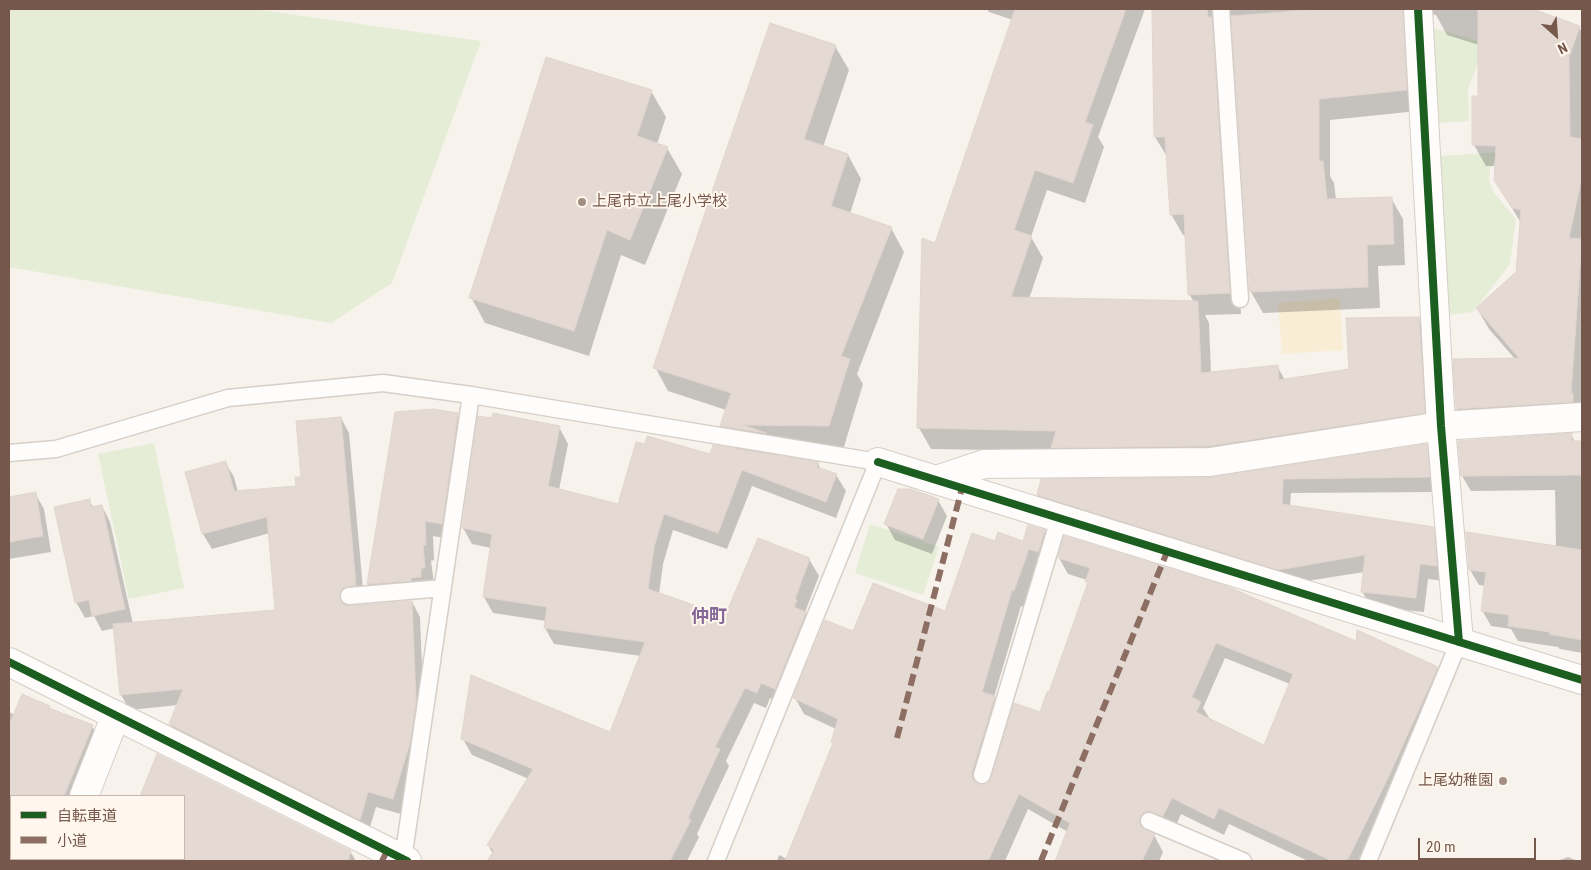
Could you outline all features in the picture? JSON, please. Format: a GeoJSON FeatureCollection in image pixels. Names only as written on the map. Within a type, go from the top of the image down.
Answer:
{"type":"FeatureCollection","features":[{"type":"Feature","properties":{"kind":"street"},"geometry":{"type":"LineString","coordinates":[[1418,9],[1441,426],[1459,642]]}},
{"type":"Feature","properties":{"kind":"street"},"geometry":{"type":"LineString","coordinates":[[936,480],[984,464],[1210,462],[1441,426],[1582,417]]}},
{"type":"Feature","properties":{"kind":"street"},"geometry":{"type":"LineString","coordinates":[[878,462],[1582,680]]}},
{"type":"Feature","properties":{"kind":"street"},"geometry":{"type":"LineString","coordinates":[[9,662],[405,860]]}},
{"type":"Feature","properties":{"kind":"street"},"geometry":{"type":"LineString","coordinates":[[84,795],[116,715]]}},
{"type":"Feature","properties":{"kind":"lane"},"geometry":{"type":"LineString","coordinates":[[1221,9],[1240,299]]}},
{"type":"Feature","properties":{"kind":"lane"},"geometry":{"type":"LineString","coordinates":[[9,452],[56,450],[228,398],[383,383],[471,395],[878,462],[716,861]]}},
{"type":"Feature","properties":{"kind":"lane"},"geometry":{"type":"LineString","coordinates":[[405,860],[471,395]]}},
{"type":"Feature","properties":{"kind":"lane"},"geometry":{"type":"LineString","coordinates":[[982,775],[1059,519]]}},
{"type":"Feature","properties":{"kind":"lane"},"geometry":{"type":"LineString","coordinates":[[349,596],[443,588]]}},
{"type":"Feature","properties":{"kind":"lane"},"geometry":{"type":"LineString","coordinates":[[1368,861],[1459,642]]}},
{"type":"Feature","properties":{"kind":"lane"},"geometry":{"type":"LineString","coordinates":[[1149,821],[1243,861]]}},
{"type":"Feature","properties":{"kind":"green space"},"geometry":{"type":"Polygon","coordinates":[[[9,9],[254,9],[481,41],[392,283],[331,323],[9,267],[9,9]]]}},
{"type":"Feature","properties":{"kind":"green space"},"geometry":{"type":"Polygon","coordinates":[[[1433,28],[1486,43],[1468,89],[1469,121],[1437,123],[1433,28]]]}},
{"type":"Feature","properties":{"kind":"green space"},"geometry":{"type":"Polygon","coordinates":[[[1500,152],[1490,169],[1489,181],[1494,193],[1516,219],[1510,264],[1473,312],[1446,315],[1440,156],[1500,152]]]}},
{"type":"Feature","properties":{"kind":"green space"},"geometry":{"type":"Polygon","coordinates":[[[154,443],[184,588],[129,599],[98,454],[154,443]]]}},
{"type":"Feature","properties":{"kind":"green space"},"geometry":{"type":"Polygon","coordinates":[[[870,524],[939,547],[923,595],[855,573],[870,524]]]}},
{"type":"Feature","properties":{"kind":"sand"},"geometry":{"type":"Polygon","coordinates":[[[1340,298],[1343,350],[1282,354],[1278,303],[1340,298]]]}},
{"type":"Feature","properties":{"kind":"building"},"geometry":{"type":"Polygon","coordinates":[[[1015,9],[1126,9],[1085,122],[1093,125],[1073,183],[1035,170],[1014,230],[1032,236],[1011,297],[1198,301],[1201,373],[1278,365],[1279,380],[1349,369],[1346,318],[1419,317],[1425,413],[1209,446],[1051,448],[1056,431],[917,428],[922,238],[935,243],[1015,9]]]}},
{"type":"Feature","properties":{"kind":"building"},"geometry":{"type":"Polygon","coordinates":[[[1152,9],[1207,9],[1208,17],[1212,17],[1230,293],[1188,295],[1184,214],[1170,215],[1165,137],[1154,137],[1152,9]]]}},
{"type":"Feature","properties":{"kind":"building"},"geometry":{"type":"Polygon","coordinates":[[[1320,9],[1403,9],[1407,90],[1319,99],[1319,161],[1323,161],[1327,199],[1392,197],[1394,244],[1367,245],[1368,287],[1250,292],[1231,16],[1320,9]]]}},
{"type":"Feature","properties":{"kind":"building"},"geometry":{"type":"Polygon","coordinates":[[[1478,9],[1533,9],[1580,26],[1569,57],[1570,137],[1582,139],[1582,176],[1569,238],[1582,239],[1571,393],[1573,393],[1573,402],[1456,409],[1453,359],[1519,358],[1476,308],[1516,272],[1521,210],[1512,208],[1494,180],[1496,146],[1472,145],[1472,96],[1478,96],[1478,9]]]}},
{"type":"Feature","properties":{"kind":"building"},"geometry":{"type":"Polygon","coordinates":[[[770,23],[836,45],[804,139],[848,154],[831,206],[892,227],[841,356],[850,359],[829,426],[743,425],[766,433],[720,426],[731,393],[653,368],[770,23]]]}},
{"type":"Feature","properties":{"kind":"building"},"geometry":{"type":"Polygon","coordinates":[[[546,57],[652,90],[637,136],[668,147],[630,240],[607,230],[574,331],[469,298],[546,57]]]}},
{"type":"Feature","properties":{"kind":"building"},"geometry":{"type":"Polygon","coordinates":[[[433,409],[458,413],[442,524],[425,521],[426,545],[423,545],[425,568],[421,568],[421,577],[411,578],[411,581],[367,584],[395,412],[433,409]]]}},
{"type":"Feature","properties":{"kind":"building"},"geometry":{"type":"Polygon","coordinates":[[[493,413],[560,426],[548,486],[618,504],[636,442],[645,444],[647,436],[710,454],[713,445],[819,462],[817,467],[837,474],[826,502],[742,470],[718,533],[664,514],[654,547],[648,589],[725,616],[758,538],[810,558],[795,599],[797,600],[794,607],[806,612],[775,689],[761,683],[757,693],[745,688],[715,747],[720,749],[688,818],[691,820],[670,861],[487,861],[494,850],[487,845],[533,769],[461,739],[471,675],[610,732],[645,642],[544,628],[547,607],[483,597],[492,534],[462,528],[478,416],[492,418],[493,413]]]}},
{"type":"Feature","properties":{"kind":"building"},"geometry":{"type":"Polygon","coordinates":[[[341,417],[356,585],[343,588],[340,592],[341,601],[344,605],[350,606],[412,601],[416,701],[410,743],[393,799],[368,792],[360,820],[169,724],[183,689],[120,695],[113,624],[275,610],[267,517],[202,534],[185,472],[226,461],[234,491],[296,486],[295,477],[301,477],[296,421],[341,417]]]}},
{"type":"Feature","properties":{"kind":"building"},"geometry":{"type":"Polygon","coordinates":[[[1572,433],[1572,441],[1582,441],[1582,475],[1461,476],[1458,441],[1572,433]]]}},
{"type":"Feature","properties":{"kind":"building"},"geometry":{"type":"Polygon","coordinates":[[[1427,444],[1430,477],[1283,479],[1282,504],[1434,527],[1437,566],[1420,564],[1416,598],[1361,592],[1365,555],[1278,570],[1037,495],[1041,479],[1212,477],[1427,444]]]}},
{"type":"Feature","properties":{"kind":"building"},"geometry":{"type":"Polygon","coordinates":[[[898,489],[911,489],[939,499],[923,539],[884,524],[898,489]]]}},
{"type":"Feature","properties":{"kind":"building"},"geometry":{"type":"Polygon","coordinates":[[[36,492],[43,536],[9,542],[9,497],[36,492]]]}},
{"type":"Feature","properties":{"kind":"building"},"geometry":{"type":"Polygon","coordinates":[[[90,499],[91,507],[102,505],[125,609],[92,616],[89,600],[75,603],[54,507],[90,499]]]}},
{"type":"Feature","properties":{"kind":"building"},"geometry":{"type":"Polygon","coordinates":[[[1028,525],[1045,530],[1038,552],[1029,549],[1014,591],[1012,590],[982,692],[995,696],[972,772],[972,778],[975,782],[984,785],[991,778],[1014,703],[1040,712],[1047,692],[1049,692],[1088,582],[1085,582],[1090,568],[1058,558],[1064,536],[1226,586],[1356,641],[1357,630],[1438,667],[1389,776],[1347,861],[1332,861],[1219,808],[1214,819],[1172,798],[1163,816],[1148,811],[1140,817],[1141,827],[1155,834],[1142,861],[1055,861],[1070,823],[1019,794],[988,861],[785,861],[833,743],[831,742],[838,719],[793,698],[825,620],[853,631],[873,583],[945,611],[972,533],[995,541],[998,532],[1023,541],[1028,525]],[[1216,643],[1192,697],[1201,702],[1196,712],[1264,745],[1293,674],[1216,643]]]}},
{"type":"Feature","properties":{"kind":"building"},"geometry":{"type":"Polygon","coordinates":[[[1466,532],[1582,550],[1582,640],[1549,634],[1550,632],[1508,626],[1509,615],[1481,611],[1486,572],[1469,570],[1466,532]]]}},
{"type":"Feature","properties":{"kind":"building"},"geometry":{"type":"Polygon","coordinates":[[[22,694],[50,706],[49,708],[93,725],[64,795],[9,796],[9,725],[22,694]]]}},
{"type":"Feature","properties":{"kind":"building"},"geometry":{"type":"Polygon","coordinates":[[[157,754],[351,851],[348,861],[184,861],[185,795],[140,795],[157,754]]]}},
{"type":"Feature","properties":{"kind":"marked path"},"geometry":{"type":"LineString","coordinates":[[897,738],[962,488]]}},
{"type":"Feature","properties":{"kind":"marked path"},"geometry":{"type":"LineString","coordinates":[[1041,861],[1167,552]]}},
{"type":"Feature","properties":{"kind":"marked path"},"geometry":{"type":"LineString","coordinates":[[382,861],[387,851]]}},
{"type":"Feature","properties":{"kind":"cycle path"},"geometry":{"type":"LineString","coordinates":[[1418,9],[1441,426],[1459,642]]}},
{"type":"Feature","properties":{"kind":"cycle path"},"geometry":{"type":"LineString","coordinates":[[878,462],[1582,680]]}},
{"type":"Feature","properties":{"kind":"cycle path"},"geometry":{"type":"LineString","coordinates":[[9,662],[407,861]]}},
{"type":"Feature","properties":{"kind":"place","name":"上尾市立上尾小学校"},"geometry":{"type":"Point","coordinates":[582,202]}},
{"type":"Feature","properties":{"kind":"place","name":"上尾幼稚園"},"geometry":{"type":"Point","coordinates":[1503,781]}},
{"type":"Feature","properties":{"kind":"district","name":"仲町"},"geometry":{"type":"Point","coordinates":[709,617]}}]}
